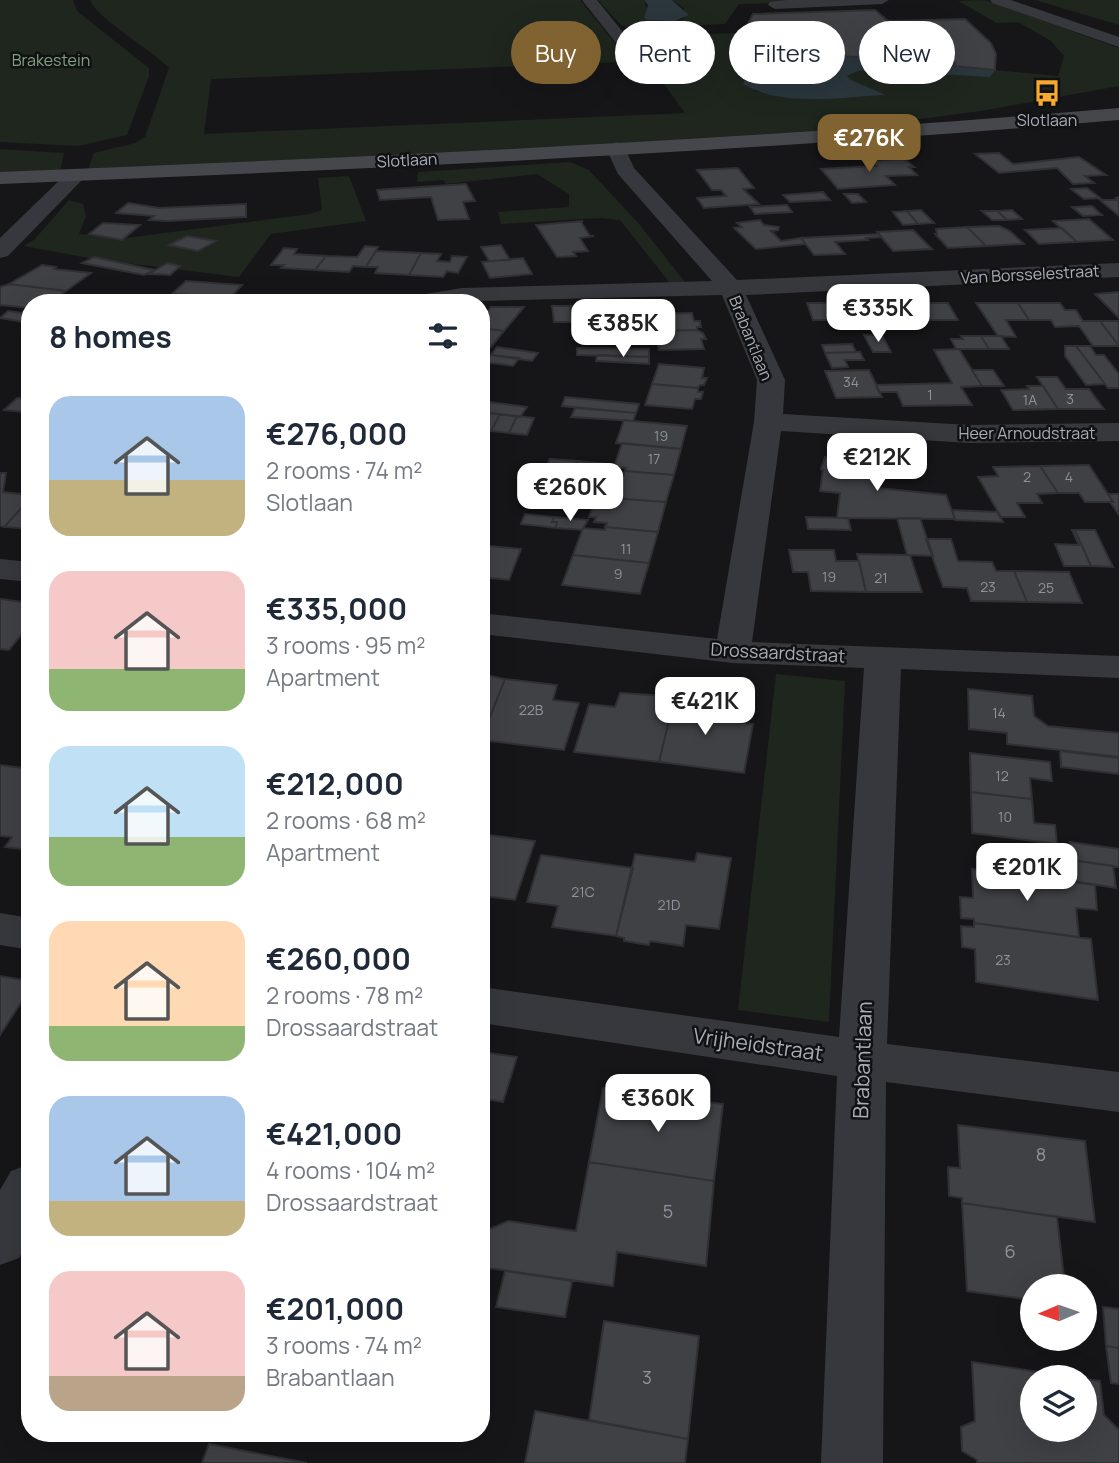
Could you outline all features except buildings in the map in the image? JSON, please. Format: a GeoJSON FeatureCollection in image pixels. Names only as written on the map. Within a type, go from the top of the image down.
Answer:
{"type":"FeatureCollection","features":[{"type":"Feature","properties":{"kind":"street"},"geometry":{"type":"LineString","coordinates":[[589,0],[615,32]]}},
{"type":"Feature","properties":{"kind":"street"},"geometry":{"type":"LineString","coordinates":[[775,5],[882,0]]}},
{"type":"Feature","properties":{"kind":"street"},"geometry":{"type":"LineString","coordinates":[[997,0],[1119,42]]}},
{"type":"Feature","properties":{"kind":"street"},"geometry":{"type":"LineString","coordinates":[[1023,0],[1119,30]]}},
{"type":"Feature","properties":{"kind":"street","name":"Slotlaan"},"geometry":{"type":"LineString","coordinates":[[814,136],[984,118],[1106,97]]}},
{"type":"Feature","properties":{"kind":"street","name":"Slotlaan"},"geometry":{"type":"LineString","coordinates":[[0,178],[74,177],[969,128],[1119,114]]}},
{"type":"Feature","properties":{"kind":"street","name":"Brabantlaan"},"geometry":{"type":"LineString","coordinates":[[616,148],[625,170],[732,288],[771,380],[768,422],[733,652]]}},
{"type":"Feature","properties":{"kind":"street"},"geometry":{"type":"LineString","coordinates":[[0,251],[74,177]]}},
{"type":"Feature","properties":{"kind":"street","name":"Van Borsselestraat"},"geometry":{"type":"LineString","coordinates":[[490,298],[1119,270]]}},
{"type":"Feature","properties":{"kind":"street","name":"Heer Arnoudstraat"},"geometry":{"type":"LineString","coordinates":[[768,422],[968,434],[1119,432]]}},
{"type":"Feature","properties":{"kind":"street"},"geometry":{"type":"LineString","coordinates":[[0,569],[21,571]]}},
{"type":"Feature","properties":{"kind":"street","name":"Drossaardstraat"},"geometry":{"type":"LineString","coordinates":[[490,625],[733,652],[1119,667]]}},
{"type":"Feature","properties":{"kind":"street","name":"Brabantlaan"},"geometry":{"type":"LineString","coordinates":[[852,1463],[862,1060],[883,658]]}},
{"type":"Feature","properties":{"kind":"street"},"geometry":{"type":"LineString","coordinates":[[0,929],[21,932]]}},
{"type":"Feature","properties":{"kind":"street","name":"Vrijheidstraat"},"geometry":{"type":"LineString","coordinates":[[490,1006],[862,1060],[1119,1092]]}},
{"type":"Feature","properties":{"kind":"street"},"geometry":{"type":"LineString","coordinates":[[0,1241],[21,1203]]}},
{"type":"Feature","properties":{"kind":"green space","name":"Brakestein"},"geometry":{"type":"Polygon","coordinates":[[[0,0],[73,0],[77,11],[149,68],[149,76],[127,135],[78,146],[0,142],[0,0]]]}},
{"type":"Feature","properties":{"kind":"green space"},"geometry":{"type":"Polygon","coordinates":[[[90,0],[580,0],[597,21],[511,21],[511,67],[211,79],[204,134],[685,113],[664,84],[715,84],[715,34],[729,33],[729,84],[753,84],[754,91],[786,96],[819,98],[884,95],[860,84],[955,84],[955,71],[995,70],[1058,76],[1064,56],[1051,41],[1018,22],[997,23],[958,1],[985,0],[1119,48],[1119,86],[981,111],[813,133],[86,175],[94,153],[135,143],[145,137],[169,68],[94,7],[90,0]]]}},
{"type":"Feature","properties":{"kind":"green space"},"geometry":{"type":"Polygon","coordinates":[[[598,0],[644,0],[648,11],[644,18],[675,21],[617,21],[598,0]]]}},
{"type":"Feature","properties":{"kind":"green space"},"geometry":{"type":"Polygon","coordinates":[[[672,0],[793,0],[795,3],[739,4],[725,24],[715,24],[715,21],[675,21],[684,19],[684,8],[672,0]]]}},
{"type":"Feature","properties":{"kind":"green space"},"geometry":{"type":"Polygon","coordinates":[[[1035,0],[1119,0],[1119,25],[1035,0]]]}},
{"type":"Feature","properties":{"kind":"green space"},"geometry":{"type":"Polygon","coordinates":[[[601,26],[615,43],[615,62],[601,63],[601,26]]]}},
{"type":"Feature","properties":{"kind":"green space"},"geometry":{"type":"Polygon","coordinates":[[[859,71],[859,84],[847,76],[859,71]]]}},
{"type":"Feature","properties":{"kind":"green space"},"geometry":{"type":"Polygon","coordinates":[[[0,149],[64,153],[59,176],[0,178],[0,149]]]}},
{"type":"Feature","properties":{"kind":"green space"},"geometry":{"type":"Polygon","coordinates":[[[570,162],[589,170],[639,224],[685,282],[669,282],[620,220],[601,218],[501,224],[498,212],[569,207],[569,194],[537,174],[446,184],[443,180],[417,182],[418,172],[570,162]]]}},
{"type":"Feature","properties":{"kind":"green space"},"geometry":{"type":"Polygon","coordinates":[[[349,176],[366,221],[271,234],[239,277],[94,259],[24,246],[35,239],[69,200],[83,204],[86,216],[79,234],[126,238],[310,214],[322,210],[318,178],[349,176]]]}},
{"type":"Feature","properties":{"kind":"green space"},"geometry":{"type":"Polygon","coordinates":[[[776,674],[845,681],[829,1022],[738,1010],[776,674]]]}},
{"type":"Feature","properties":{"kind":"shaded area"},"geometry":{"type":"Polygon","coordinates":[[[644,0],[672,0],[689,15],[675,21],[647,20],[644,18],[648,5],[644,0]]]}},
{"type":"Feature","properties":{"kind":"shaded area"},"geometry":{"type":"Polygon","coordinates":[[[845,56],[859,57],[859,71],[847,76],[851,80],[886,95],[794,99],[759,91],[743,84],[845,84],[845,56]]]}},
{"type":"Feature","properties":{"kind":"shaded area"},"geometry":{"type":"Polygon","coordinates":[[[955,66],[995,70],[990,77],[955,75],[955,66]]]}},
{"type":"Feature","properties":{"kind":"place","name":"Slotlaan"},"geometry":{"type":"Point","coordinates":[1047,93]}}]}
